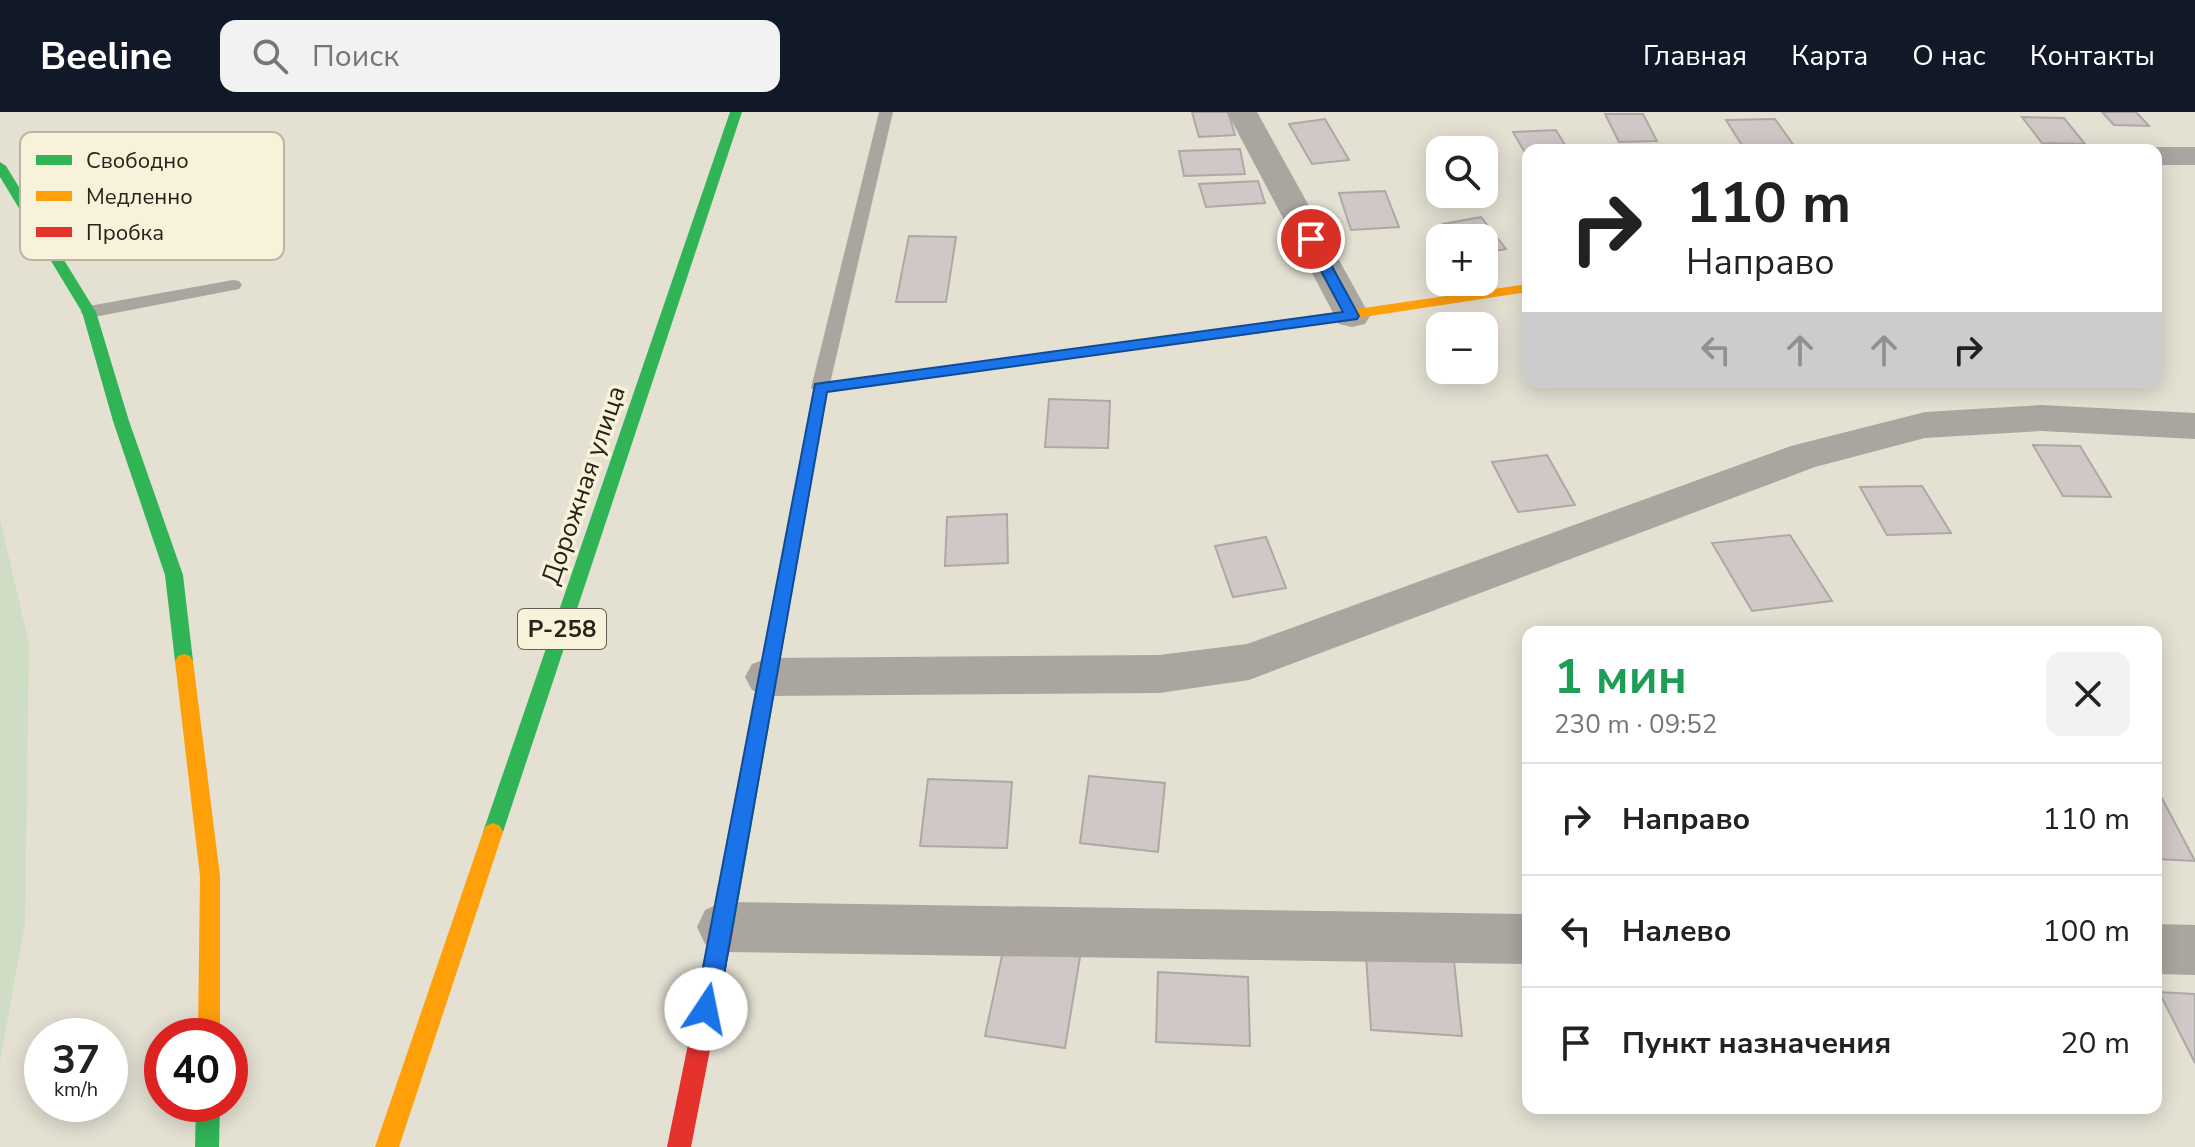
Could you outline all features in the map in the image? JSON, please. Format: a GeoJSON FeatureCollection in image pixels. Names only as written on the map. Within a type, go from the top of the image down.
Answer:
{"type":"FeatureCollection","features":[{"type":"Feature","properties":{"kind":"main road","name":"Дорожная улица"},"geometry":{"type":"LineString","coordinates":[[387,1147],[736,112]]}},
{"type":"Feature","properties":{"kind":"main road"},"geometry":{"type":"LineString","coordinates":[[0,166],[20,199]]}},
{"type":"Feature","properties":{"kind":"main road"},"geometry":{"type":"LineString","coordinates":[[57,260],[89,312],[121,421],[174,575],[210,876],[209,1018]]}},
{"type":"Feature","properties":{"kind":"main road"},"geometry":{"type":"LineString","coordinates":[[679,1147],[723,927],[820,388],[1352,316],[1522,289]]}},
{"type":"Feature","properties":{"kind":"main road"},"geometry":{"type":"LineString","coordinates":[[207,1147],[208,1122]]}},
{"type":"Feature","properties":{"kind":"street"},"geometry":{"type":"LineString","coordinates":[[1242,112],[1352,316]]}},
{"type":"Feature","properties":{"kind":"street"},"geometry":{"type":"LineString","coordinates":[[2162,156],[2195,156]]}},
{"type":"Feature","properties":{"kind":"street"},"geometry":{"type":"LineString","coordinates":[[768,677],[1159,674],[1249,662],[1805,456],[1925,425],[2041,418],[2195,426]]}},
{"type":"Feature","properties":{"kind":"street"},"geometry":{"type":"LineString","coordinates":[[723,927],[1522,939]]}},
{"type":"Feature","properties":{"kind":"street"},"geometry":{"type":"LineString","coordinates":[[2162,949],[2195,950]]}},
{"type":"Feature","properties":{"kind":"lane"},"geometry":{"type":"LineString","coordinates":[[820,388],[886,112]]}},
{"type":"Feature","properties":{"kind":"lane"},"geometry":{"type":"LineString","coordinates":[[89,312],[233,285]]}},
{"type":"Feature","properties":{"kind":"green space"},"geometry":{"type":"Polygon","coordinates":[[[0,519],[29,644],[25,923],[0,1061],[0,519]]]}},
{"type":"Feature","properties":{"kind":"building"},"geometry":{"type":"Polygon","coordinates":[[[1192,112],[1228,112],[1235,135],[1199,137],[1192,112]]]}},
{"type":"Feature","properties":{"kind":"building"},"geometry":{"type":"Polygon","coordinates":[[[2102,112],[2136,112],[2149,126],[2114,125],[2102,112]]]}},
{"type":"Feature","properties":{"kind":"building"},"geometry":{"type":"Polygon","coordinates":[[[1605,114],[1643,114],[1657,141],[1619,142],[1605,114]]]}},
{"type":"Feature","properties":{"kind":"building"},"geometry":{"type":"Polygon","coordinates":[[[2022,117],[2064,118],[2085,144],[2042,143],[2022,117]]]}},
{"type":"Feature","properties":{"kind":"building"},"geometry":{"type":"Polygon","coordinates":[[[1325,119],[1349,160],[1312,164],[1289,124],[1325,119]]]}},
{"type":"Feature","properties":{"kind":"building"},"geometry":{"type":"Polygon","coordinates":[[[1775,119],[1793,144],[1741,144],[1726,120],[1775,119]]]}},
{"type":"Feature","properties":{"kind":"building"},"geometry":{"type":"Polygon","coordinates":[[[1556,130],[1564,144],[1522,144],[1522,148],[1513,132],[1556,130]]]}},
{"type":"Feature","properties":{"kind":"building"},"geometry":{"type":"Polygon","coordinates":[[[1240,149],[1245,174],[1184,176],[1179,151],[1240,149]]]}},
{"type":"Feature","properties":{"kind":"building"},"geometry":{"type":"Polygon","coordinates":[[[1258,181],[1265,203],[1206,207],[1199,184],[1258,181]]]}},
{"type":"Feature","properties":{"kind":"building"},"geometry":{"type":"Polygon","coordinates":[[[1385,191],[1399,227],[1351,230],[1339,193],[1385,191]]]}},
{"type":"Feature","properties":{"kind":"building"},"geometry":{"type":"Polygon","coordinates":[[[1481,217],[1486,224],[1443,224],[1481,217]]]}},
{"type":"Feature","properties":{"kind":"building"},"geometry":{"type":"Polygon","coordinates":[[[909,236],[956,237],[946,302],[896,302],[909,236]]]}},
{"type":"Feature","properties":{"kind":"building"},"geometry":{"type":"Polygon","coordinates":[[[1498,239],[1506,249],[1498,250],[1498,239]]]}},
{"type":"Feature","properties":{"kind":"building"},"geometry":{"type":"Polygon","coordinates":[[[1049,399],[1110,401],[1108,448],[1045,447],[1049,399]]]}},
{"type":"Feature","properties":{"kind":"building"},"geometry":{"type":"Polygon","coordinates":[[[2033,445],[2080,446],[2111,497],[2063,496],[2033,445]]]}},
{"type":"Feature","properties":{"kind":"building"},"geometry":{"type":"Polygon","coordinates":[[[1547,455],[1575,505],[1518,512],[1492,462],[1547,455]]]}},
{"type":"Feature","properties":{"kind":"building"},"geometry":{"type":"Polygon","coordinates":[[[1922,486],[1951,533],[1887,535],[1860,487],[1922,486]]]}},
{"type":"Feature","properties":{"kind":"building"},"geometry":{"type":"Polygon","coordinates":[[[1007,514],[1008,563],[945,566],[947,517],[1007,514]]]}},
{"type":"Feature","properties":{"kind":"building"},"geometry":{"type":"Polygon","coordinates":[[[1790,535],[1832,601],[1752,611],[1712,543],[1790,535]]]}},
{"type":"Feature","properties":{"kind":"building"},"geometry":{"type":"Polygon","coordinates":[[[1266,537],[1286,588],[1233,597],[1215,546],[1266,537]]]}},
{"type":"Feature","properties":{"kind":"building"},"geometry":{"type":"Polygon","coordinates":[[[1089,776],[1165,783],[1158,852],[1080,843],[1089,776]]]}},
{"type":"Feature","properties":{"kind":"building"},"geometry":{"type":"Polygon","coordinates":[[[928,779],[1012,782],[1007,848],[920,846],[928,779]]]}},
{"type":"Feature","properties":{"kind":"building"},"geometry":{"type":"Polygon","coordinates":[[[2162,798],[2195,861],[2162,859],[2162,798]]]}},
{"type":"Feature","properties":{"kind":"building"},"geometry":{"type":"Polygon","coordinates":[[[1004,946],[1080,957],[1065,1048],[985,1036],[1004,946]]]}},
{"type":"Feature","properties":{"kind":"building"},"geometry":{"type":"Polygon","coordinates":[[[1366,955],[1454,961],[1462,1036],[1371,1030],[1366,955]]]}},
{"type":"Feature","properties":{"kind":"building"},"geometry":{"type":"Polygon","coordinates":[[[1158,972],[1248,977],[1250,1046],[1156,1042],[1158,972]]]}},
{"type":"Feature","properties":{"kind":"building"},"geometry":{"type":"Polygon","coordinates":[[[2162,992],[2195,994],[2195,1063],[2162,998],[2162,992]]]}},
{"type":"Feature","properties":{"kind":"traffic: fast"},"geometry":{"type":"LineString","coordinates":[[493,832],[736,112]]}},
{"type":"Feature","properties":{"kind":"traffic: fast"},"geometry":{"type":"LineString","coordinates":[[0,166],[20,199]]}},
{"type":"Feature","properties":{"kind":"traffic: fast"},"geometry":{"type":"LineString","coordinates":[[57,260],[89,312],[121,421],[174,575],[184,661]]}},
{"type":"Feature","properties":{"kind":"traffic: fast"},"geometry":{"type":"LineString","coordinates":[[722,932],[820,388],[1220,334]]}},
{"type":"Feature","properties":{"kind":"traffic: fast"},"geometry":{"type":"LineString","coordinates":[[207,1147],[208,1122]]}},
{"type":"Feature","properties":{"kind":"traffic: slow"},"geometry":{"type":"LineString","coordinates":[[1220,334],[1522,289]]}},
{"type":"Feature","properties":{"kind":"traffic: slow"},"geometry":{"type":"LineString","coordinates":[[184,661],[210,876],[209,1018]]}},
{"type":"Feature","properties":{"kind":"traffic: slow"},"geometry":{"type":"LineString","coordinates":[[387,1147],[493,832]]}},
{"type":"Feature","properties":{"kind":"traffic: jam"},"geometry":{"type":"LineString","coordinates":[[679,1147],[722,932]]}},
{"type":"Feature","properties":{"kind":"route"},"geometry":{"type":"LineString","coordinates":[[706,1009],[820,388],[1352,316],[1311,239]]}}]}
